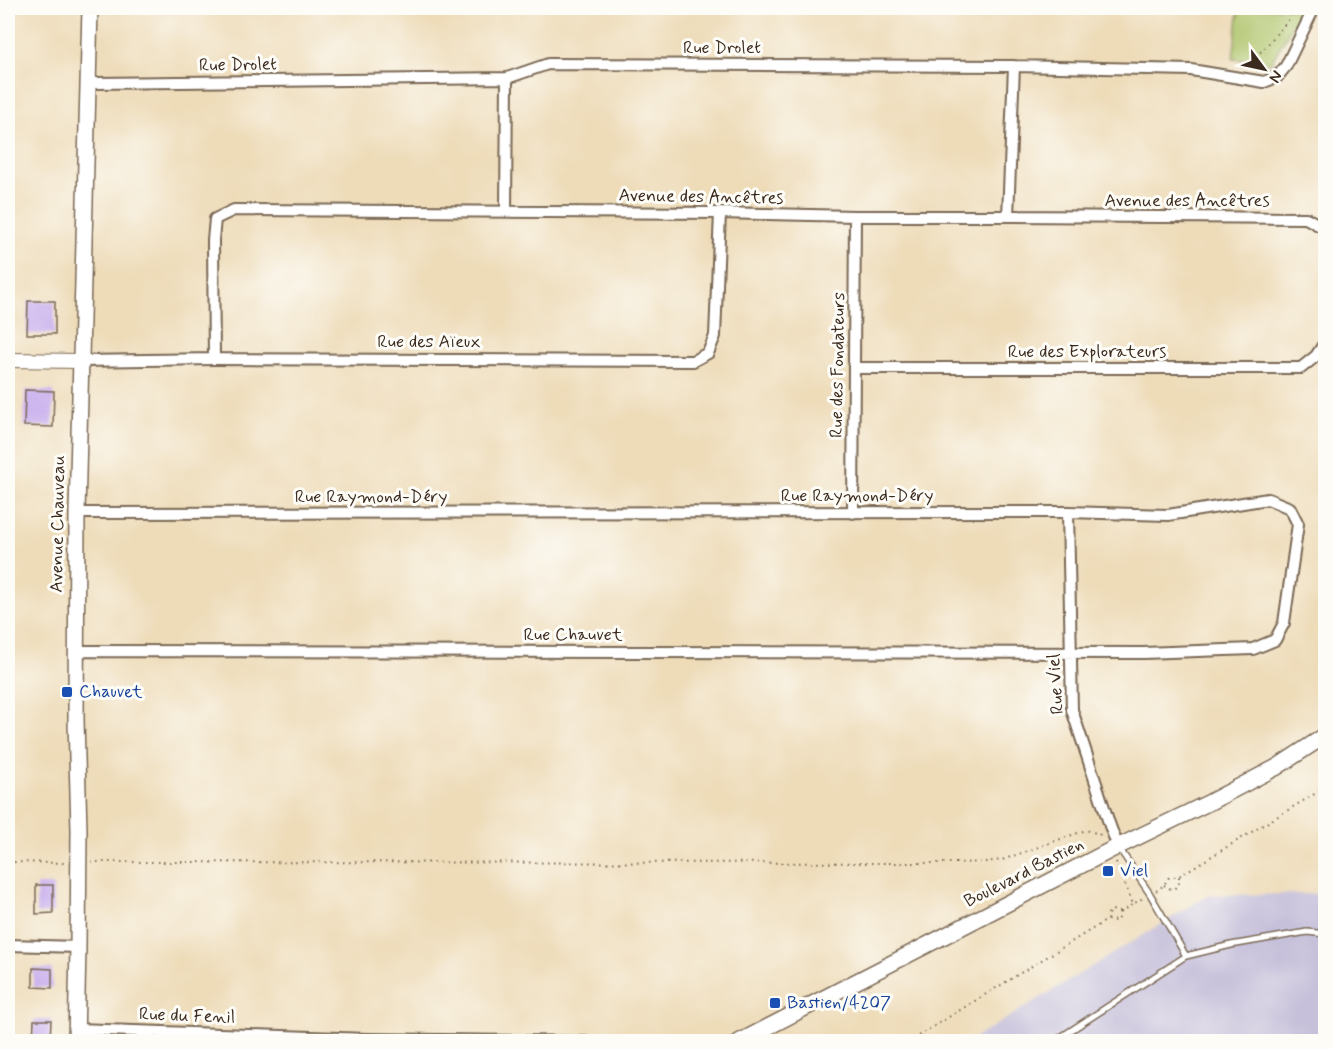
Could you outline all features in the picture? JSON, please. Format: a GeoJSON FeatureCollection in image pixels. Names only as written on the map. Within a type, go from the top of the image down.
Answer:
{"type":"FeatureCollection","features":[{"type":"Feature","properties":{"kind":"main road","name":"Avenue Chauveau"},"geometry":{"type":"LineString","coordinates":[[76,1035],[78,947],[77,513],[90,8]]}},
{"type":"Feature","properties":{"kind":"main road","name":"Boulevard Bastien"},"geometry":{"type":"LineString","coordinates":[[739,1041],[1278,767],[1326,735]]}},
{"type":"Feature","properties":{"kind":"street","name":"Rue Drolet"},"geometry":{"type":"LineString","coordinates":[[88,81],[507,78],[548,64],[1014,66],[1191,70],[1264,82],[1277,77],[1286,66],[1314,8]]}},
{"type":"Feature","properties":{"kind":"street"},"geometry":{"type":"LineString","coordinates":[[1008,216],[1014,66]]}},
{"type":"Feature","properties":{"kind":"street"},"geometry":{"type":"LineString","coordinates":[[506,211],[507,78]]}},
{"type":"Feature","properties":{"kind":"street","name":"Avenue des Ancêtres"},"geometry":{"type":"LineString","coordinates":[[214,359],[213,240],[215,219],[234,210],[1306,218],[1326,230]]}},
{"type":"Feature","properties":{"kind":"street","name":"Rue des Aïeux"},"geometry":{"type":"LineString","coordinates":[[8,360],[693,361],[708,353],[715,336],[720,213]]}},
{"type":"Feature","properties":{"kind":"street","name":"Rue des Fondateurs"},"geometry":{"type":"LineString","coordinates":[[853,513],[855,216]]}},
{"type":"Feature","properties":{"kind":"street","name":"Rue des Explorateurs"},"geometry":{"type":"LineString","coordinates":[[854,368],[1301,368],[1316,356],[1326,341]]}},
{"type":"Feature","properties":{"kind":"street","name":"Rue Raymond-Déry"},"geometry":{"type":"LineString","coordinates":[[77,513],[1068,512],[1168,515],[1268,499],[1290,508],[1298,524],[1284,623],[1275,640],[1253,649],[1143,653],[1071,652]]}},
{"type":"Feature","properties":{"kind":"street","name":"Rue Viel"},"geometry":{"type":"LineString","coordinates":[[1068,512],[1072,710],[1110,826],[1114,849]]}},
{"type":"Feature","properties":{"kind":"street","name":"Rue Chauvet"},"geometry":{"type":"LineString","coordinates":[[76,654],[84,651],[1071,652]]}},
{"type":"Feature","properties":{"kind":"street"},"geometry":{"type":"LineString","coordinates":[[8,945],[78,947]]}},
{"type":"Feature","properties":{"kind":"street","name":"Rue du Fenil"},"geometry":{"type":"LineString","coordinates":[[76,1035],[585,1041]]}},
{"type":"Feature","properties":{"kind":"lane"},"geometry":{"type":"LineString","coordinates":[[1114,849],[1150,894],[1186,956]]}},
{"type":"Feature","properties":{"kind":"lane"},"geometry":{"type":"LineString","coordinates":[[1053,1041],[1186,956],[1231,945],[1307,932],[1326,934]]}},
{"type":"Feature","properties":{"kind":"path"},"geometry":{"type":"LineString","coordinates":[[1230,77],[1263,50],[1288,20],[1294,8]]}},
{"type":"Feature","properties":{"kind":"path"},"geometry":{"type":"LineString","coordinates":[[1157,890],[1168,878],[1179,876],[1326,787]]}},
{"type":"Feature","properties":{"kind":"path"},"geometry":{"type":"LineString","coordinates":[[8,862],[985,862],[1002,860],[1086,830],[1099,834],[1114,849],[1117,864],[1133,904]]}},
{"type":"Feature","properties":{"kind":"path"},"geometry":{"type":"LineString","coordinates":[[1164,885],[1174,889],[1179,884],[1179,876]]}},
{"type":"Feature","properties":{"kind":"path"},"geometry":{"type":"LineString","coordinates":[[908,1041],[1107,920],[1117,921],[1120,912],[1144,897]]}},
{"type":"Feature","properties":{"kind":"path"},"geometry":{"type":"LineString","coordinates":[[1107,920],[1112,910],[1120,912]]}},
{"type":"Feature","properties":{"kind":"shaded area"},"geometry":{"type":"Polygon","coordinates":[[[1325,894],[1325,1041],[968,1042],[1209,895],[1325,894]]]}},
{"type":"Feature","properties":{"kind":"green space"},"geometry":{"type":"Polygon","coordinates":[[[1239,8],[1302,8],[1271,63],[1233,59],[1239,8]]]}},
{"type":"Feature","properties":{"kind":"building"},"geometry":{"type":"Polygon","coordinates":[[[28,301],[55,301],[55,334],[27,334],[28,301]]]}},
{"type":"Feature","properties":{"kind":"building"},"geometry":{"type":"Polygon","coordinates":[[[25,390],[54,391],[53,427],[24,426],[25,390]]]}},
{"type":"Feature","properties":{"kind":"building"},"geometry":{"type":"Polygon","coordinates":[[[36,885],[53,885],[53,913],[36,914],[36,885]]]}},
{"type":"Feature","properties":{"kind":"building"},"geometry":{"type":"Polygon","coordinates":[[[33,968],[52,969],[52,988],[33,987],[33,968]]]}},
{"type":"Feature","properties":{"kind":"building"},"geometry":{"type":"Polygon","coordinates":[[[34,1020],[51,1020],[50,1041],[33,1041],[34,1020]]]}},
{"type":"Feature","properties":{"kind":"place","name":"Chauvet"},"geometry":{"type":"Point","coordinates":[67,692]}},
{"type":"Feature","properties":{"kind":"place","name":"Viel"},"geometry":{"type":"Point","coordinates":[1108,871]}},
{"type":"Feature","properties":{"kind":"place","name":"Bastien/4207"},"geometry":{"type":"Point","coordinates":[775,1003]}}]}
